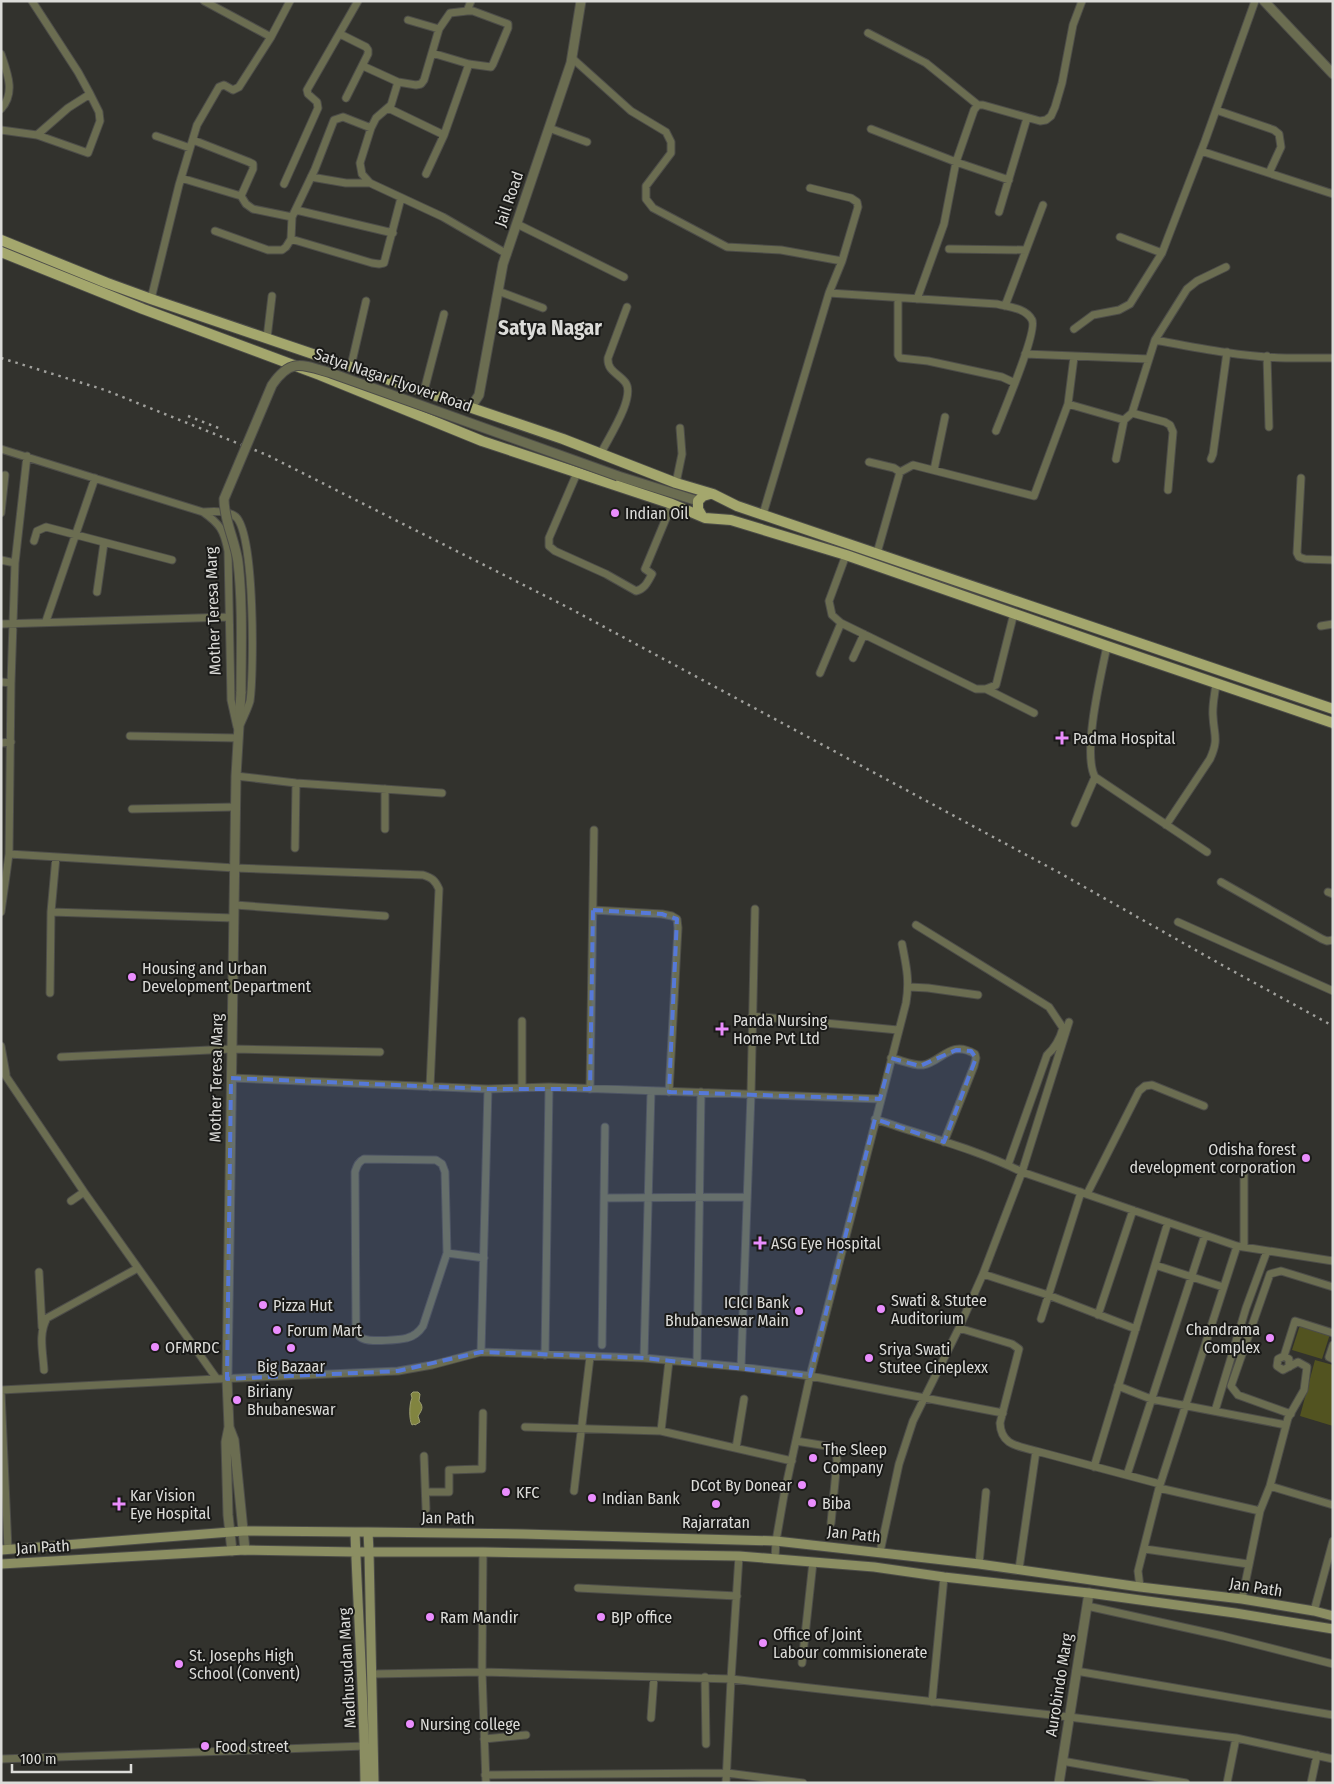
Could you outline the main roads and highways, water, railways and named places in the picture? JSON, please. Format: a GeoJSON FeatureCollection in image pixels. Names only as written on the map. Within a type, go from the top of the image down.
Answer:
{"type":"FeatureCollection","features":[{"type":"Feature","properties":{"kind":"main road"},"geometry":{"type":"LineString","coordinates":[[1,240],[151,299],[563,439],[676,483],[763,514],[1333,709]]}},
{"type":"Feature","properties":{"kind":"main road"},"geometry":{"type":"LineString","coordinates":[[1,252],[143,309],[210,333],[373,397],[461,434],[672,504],[705,517],[731,520],[846,555],[1333,723]]}},
{"type":"Feature","properties":{"kind":"main road"},"geometry":{"type":"LineString","coordinates":[[210,333],[214,321]]}},
{"type":"Feature","properties":{"kind":"main road"},"geometry":{"type":"LineString","coordinates":[[373,397],[380,376]]}},
{"type":"Feature","properties":{"kind":"main road"},"geometry":{"type":"LineString","coordinates":[[704,496],[714,496],[722,504],[720,511],[716,516],[705,517],[698,509],[698,501],[704,496]]}},
{"type":"Feature","properties":{"kind":"main road","name":"Jan Path"},"geometry":{"type":"LineString","coordinates":[[5,1549],[243,1531],[523,1534],[776,1541],[979,1564],[1140,1587],[1242,1599],[1333,1616]]}},
{"type":"Feature","properties":{"kind":"main road","name":"Madhusudan Marg"},"geometry":{"type":"LineString","coordinates":[[355,1532],[365,1783]]}},
{"type":"Feature","properties":{"kind":"main road","name":"Madhusudan Marg"},"geometry":{"type":"LineString","coordinates":[[368,1532],[374,1783]]}},
{"type":"Feature","properties":{"kind":"main road","name":"Jan Path"},"geometry":{"type":"LineString","coordinates":[[1,1564],[245,1550],[739,1556],[874,1567],[944,1577],[1089,1593],[1333,1629]]}},
{"type":"Feature","properties":{"kind":"railway"},"geometry":{"type":"LineString","coordinates":[[1,358],[105,390],[267,455],[571,609],[1058,872],[1333,1026]]}},
{"type":"Feature","properties":{"kind":"railway"},"geometry":{"type":"LineString","coordinates":[[188,416],[221,429]]}},
{"type":"Feature","properties":{"kind":"place","name":"Indian Oil"},"geometry":{"type":"Point","coordinates":[615,513]}},
{"type":"Feature","properties":{"kind":"place","name":"Padma Hospital"},"geometry":{"type":"Point","coordinates":[1062,738]}},
{"type":"Feature","properties":{"kind":"place","name":"Housing and Urban Development Department"},"geometry":{"type":"Point","coordinates":[132,977]}},
{"type":"Feature","properties":{"kind":"place","name":"Panda Nursing Home Pvt Ltd"},"geometry":{"type":"Point","coordinates":[722,1029]}},
{"type":"Feature","properties":{"kind":"place","name":"Odisha forest development corporation"},"geometry":{"type":"Point","coordinates":[1306,1158]}},
{"type":"Feature","properties":{"kind":"place","name":"ASG Eye Hospital"},"geometry":{"type":"Point","coordinates":[760,1243]}},
{"type":"Feature","properties":{"kind":"place","name":"Pizza Hut"},"geometry":{"type":"Point","coordinates":[263,1305]}},
{"type":"Feature","properties":{"kind":"place","name":"Swati & Stutee Auditorium"},"geometry":{"type":"Point","coordinates":[881,1309]}},
{"type":"Feature","properties":{"kind":"place","name":"ICICI Bank Bhubaneswar Main"},"geometry":{"type":"Point","coordinates":[799,1311]}},
{"type":"Feature","properties":{"kind":"place","name":"Forum Mart"},"geometry":{"type":"Point","coordinates":[277,1330]}},
{"type":"Feature","properties":{"kind":"place","name":"Chandrama Complex"},"geometry":{"type":"Point","coordinates":[1270,1338]}},
{"type":"Feature","properties":{"kind":"place","name":"OFMRDC"},"geometry":{"type":"Point","coordinates":[155,1347]}},
{"type":"Feature","properties":{"kind":"place","name":"Big Bazaar"},"geometry":{"type":"Point","coordinates":[291,1348]}},
{"type":"Feature","properties":{"kind":"place","name":"Sriya Swati Stutee Cineplexx"},"geometry":{"type":"Point","coordinates":[869,1358]}},
{"type":"Feature","properties":{"kind":"place","name":"Biriany Bhubaneswar"},"geometry":{"type":"Point","coordinates":[237,1400]}},
{"type":"Feature","properties":{"kind":"place","name":"The Sleep Company"},"geometry":{"type":"Point","coordinates":[813,1458]}},
{"type":"Feature","properties":{"kind":"place","name":"DCot By Donear"},"geometry":{"type":"Point","coordinates":[802,1485]}},
{"type":"Feature","properties":{"kind":"place","name":"KFC"},"geometry":{"type":"Point","coordinates":[506,1492]}},
{"type":"Feature","properties":{"kind":"place","name":"Indian Bank"},"geometry":{"type":"Point","coordinates":[592,1498]}},
{"type":"Feature","properties":{"kind":"place","name":"Biba"},"geometry":{"type":"Point","coordinates":[812,1503]}},
{"type":"Feature","properties":{"kind":"place","name":"Kar Vision Eye Hospital"},"geometry":{"type":"Point","coordinates":[119,1504]}},
{"type":"Feature","properties":{"kind":"place","name":"Rajarratan"},"geometry":{"type":"Point","coordinates":[716,1504]}},
{"type":"Feature","properties":{"kind":"place","name":"Ram Mandir"},"geometry":{"type":"Point","coordinates":[430,1617]}},
{"type":"Feature","properties":{"kind":"place","name":"BJP office"},"geometry":{"type":"Point","coordinates":[601,1617]}},
{"type":"Feature","properties":{"kind":"place","name":"Office of Joint Labour commisionerate"},"geometry":{"type":"Point","coordinates":[763,1643]}},
{"type":"Feature","properties":{"kind":"place","name":"St. Josephs High School (Convent)"},"geometry":{"type":"Point","coordinates":[179,1664]}},
{"type":"Feature","properties":{"kind":"place","name":"Nursing college"},"geometry":{"type":"Point","coordinates":[410,1724]}},
{"type":"Feature","properties":{"kind":"place","name":"Food street"},"geometry":{"type":"Point","coordinates":[205,1746]}},
{"type":"Feature","properties":{"kind":"district","name":"Satya Nagar"},"geometry":{"type":"Point","coordinates":[550,328]}}]}
